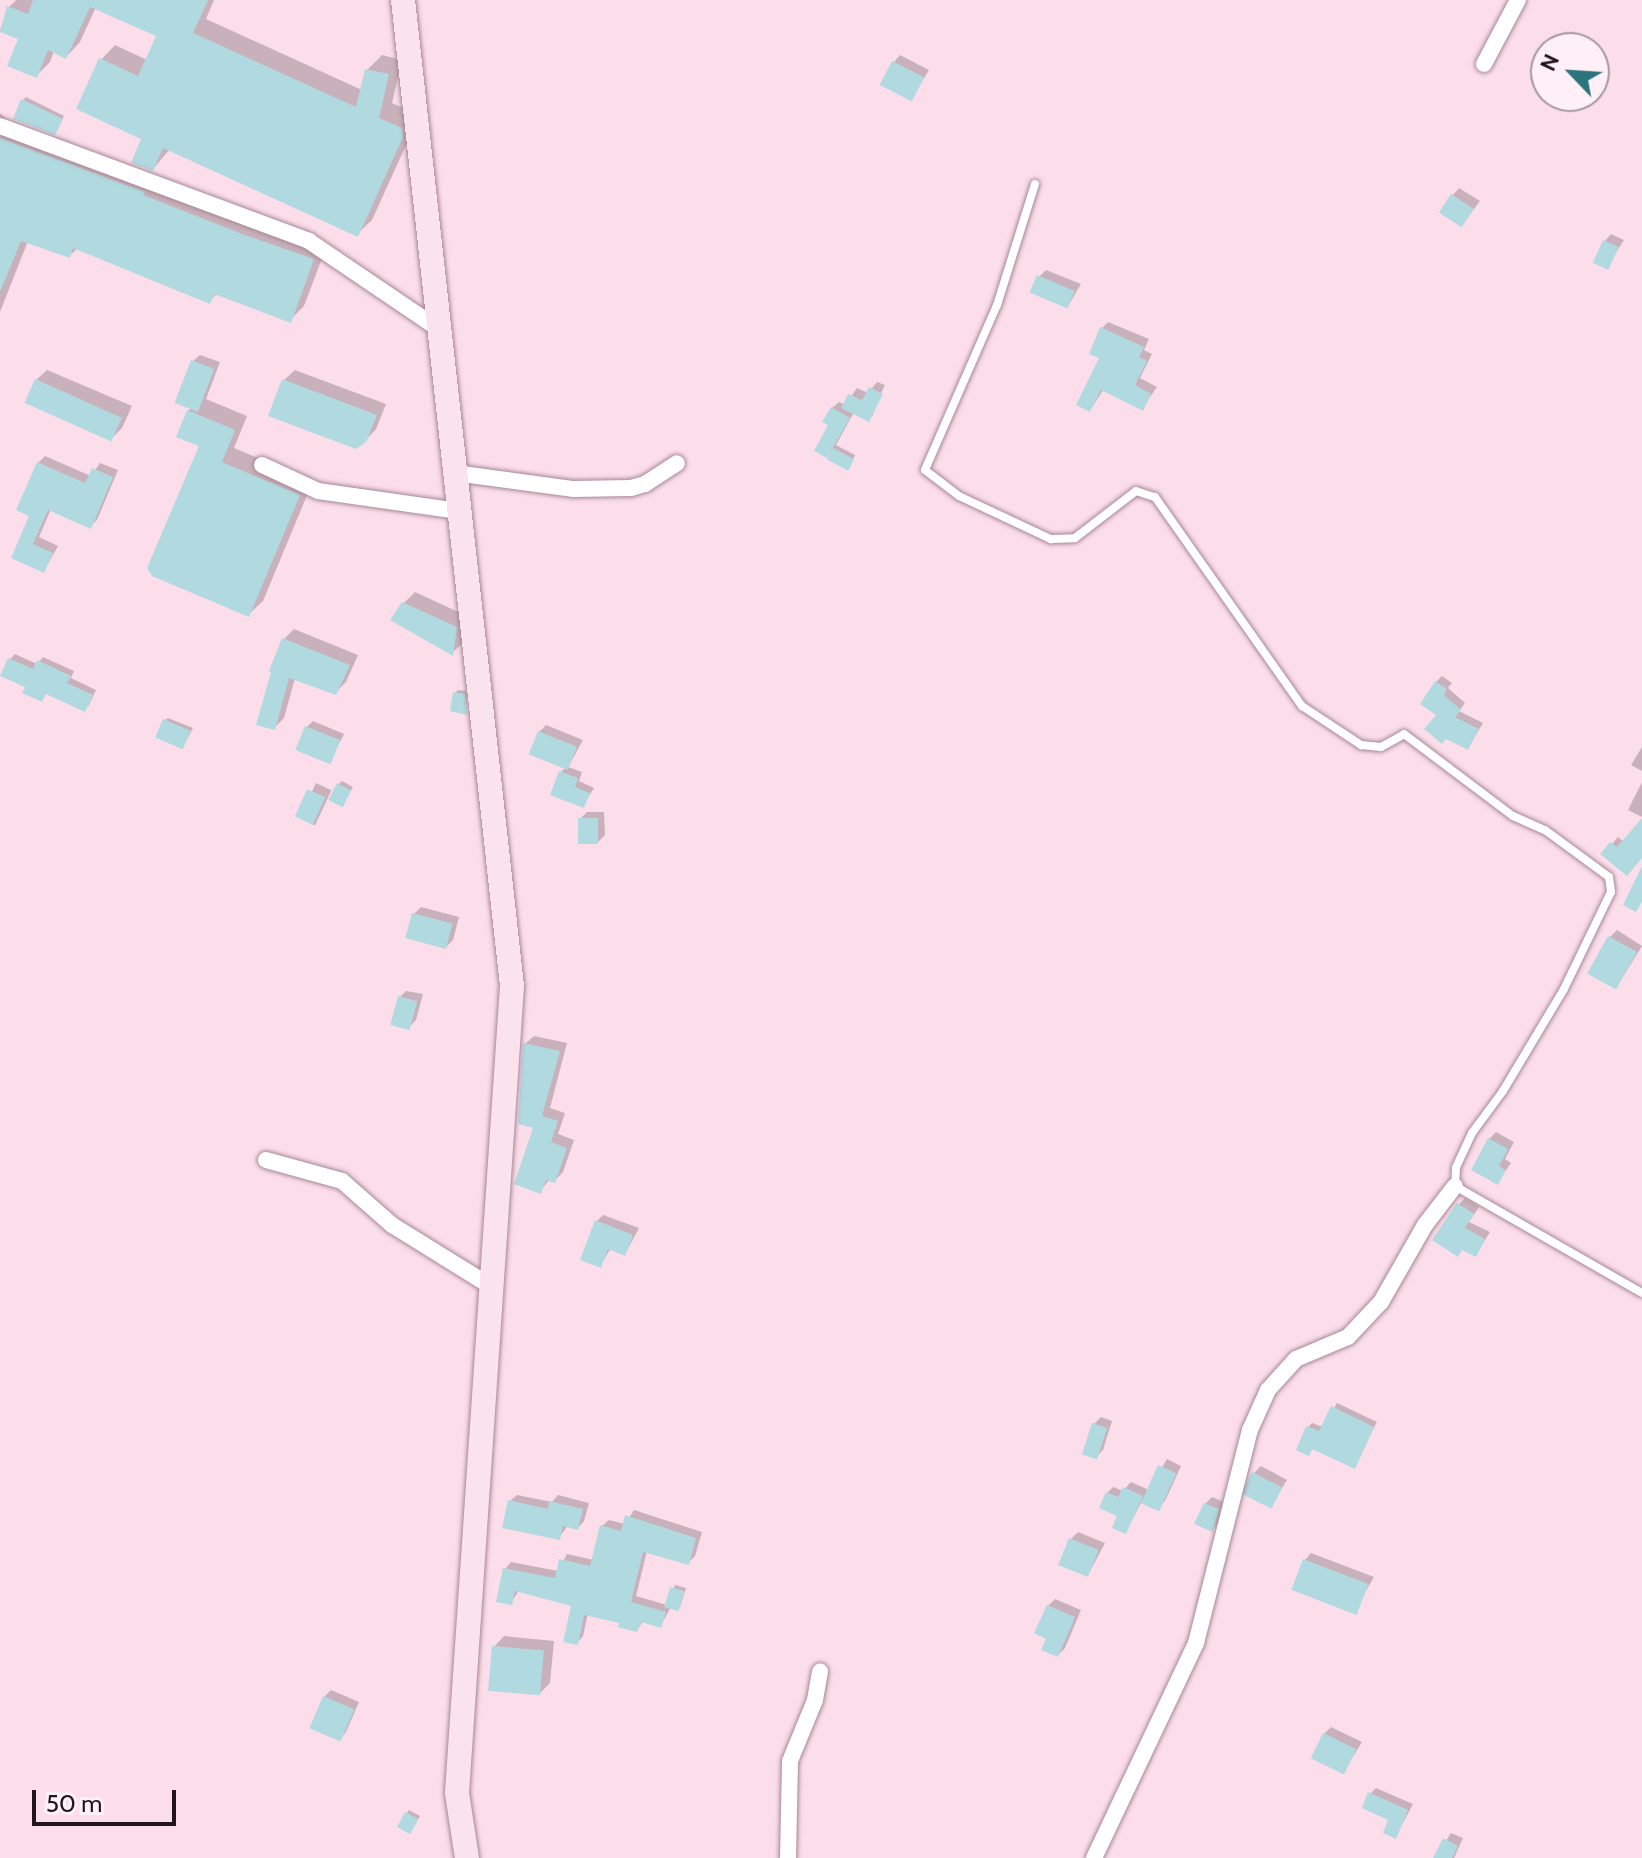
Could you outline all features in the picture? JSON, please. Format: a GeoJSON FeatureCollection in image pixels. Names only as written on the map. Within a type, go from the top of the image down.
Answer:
{"type":"FeatureCollection","features":[{"type":"Feature","properties":{"kind":"main road"},"geometry":{"type":"LineString","coordinates":[[403,0],[512,986],[457,1793],[467,1858]]}},
{"type":"Feature","properties":{"kind":"street"},"geometry":{"type":"LineString","coordinates":[[1484,64],[1518,0]]}},
{"type":"Feature","properties":{"kind":"street"},"geometry":{"type":"LineString","coordinates":[[0,126],[309,241],[439,329]]}},
{"type":"Feature","properties":{"kind":"street"},"geometry":{"type":"LineString","coordinates":[[455,473],[574,489],[631,488],[645,484],[677,463]]}},
{"type":"Feature","properties":{"kind":"street"},"geometry":{"type":"LineString","coordinates":[[262,465],[318,491],[459,511]]}},
{"type":"Feature","properties":{"kind":"street"},"geometry":{"type":"LineString","coordinates":[[266,1160],[342,1181],[392,1225],[492,1287]]}},
{"type":"Feature","properties":{"kind":"street"},"geometry":{"type":"LineString","coordinates":[[1094,1858],[1196,1643],[1250,1430],[1268,1390],[1296,1359],[1348,1337],[1381,1302],[1425,1225],[1455,1186]]}},
{"type":"Feature","properties":{"kind":"street"},"geometry":{"type":"LineString","coordinates":[[788,1858],[790,1761],[815,1700],[820,1671]]}},
{"type":"Feature","properties":{"kind":"lane"},"geometry":{"type":"LineString","coordinates":[[1035,184],[997,305],[925,470],[959,496],[1051,539],[1075,538],[1136,491],[1155,497],[1302,706],[1361,745],[1381,747],[1404,734],[1513,816],[1545,830],[1609,877],[1611,892],[1564,989],[1503,1091],[1472,1133],[1456,1168],[1455,1186],[1642,1293]]}},
{"type":"Feature","properties":{"kind":"building"},"geometry":{"type":"Polygon","coordinates":[[[33,0],[208,0],[193,33],[356,107],[365,69],[389,74],[379,118],[402,128],[403,137],[358,237],[163,148],[153,171],[131,163],[141,139],[76,109],[99,58],[138,76],[156,36],[90,7],[66,59],[48,50],[37,78],[7,66],[18,39],[0,32],[7,6],[28,14],[33,0]]]}},
{"type":"Feature","properties":{"kind":"building"},"geometry":{"type":"Polygon","coordinates":[[[892,61],[924,77],[912,101],[880,85],[892,61]]]}},
{"type":"Feature","properties":{"kind":"building"},"geometry":{"type":"Polygon","coordinates":[[[21,99],[63,119],[55,135],[13,119],[21,99]]]}},
{"type":"Feature","properties":{"kind":"building"},"geometry":{"type":"Polygon","coordinates":[[[0,138],[145,192],[143,195],[242,234],[314,259],[291,323],[214,294],[210,304],[73,248],[70,258],[21,241],[0,292],[0,138]]]}},
{"type":"Feature","properties":{"kind":"building"},"geometry":{"type":"Polygon","coordinates":[[[1451,194],[1474,209],[1462,227],[1439,212],[1451,194]]]}},
{"type":"Feature","properties":{"kind":"building"},"geometry":{"type":"Polygon","coordinates":[[[1603,240],[1619,247],[1608,270],[1593,263],[1603,240]]]}},
{"type":"Feature","properties":{"kind":"building"},"geometry":{"type":"Polygon","coordinates":[[[1037,275],[1075,291],[1067,309],[1030,292],[1037,275]]]}},
{"type":"Feature","properties":{"kind":"building"},"geometry":{"type":"Polygon","coordinates":[[[1100,327],[1144,347],[1139,357],[1147,361],[1135,385],[1151,394],[1143,411],[1101,390],[1090,412],[1076,405],[1099,358],[1089,354],[1100,327]]]}},
{"type":"Feature","properties":{"kind":"building"},"geometry":{"type":"Polygon","coordinates":[[[191,360],[214,369],[198,412],[175,403],[191,360]]]}},
{"type":"Feature","properties":{"kind":"building"},"geometry":{"type":"Polygon","coordinates":[[[35,379],[122,418],[111,441],[24,403],[35,379]]]}},
{"type":"Feature","properties":{"kind":"building"},"geometry":{"type":"Polygon","coordinates":[[[282,379],[377,415],[366,442],[356,449],[268,416],[282,379]]]}},
{"type":"Feature","properties":{"kind":"building"},"geometry":{"type":"Polygon","coordinates":[[[869,387],[883,394],[869,422],[841,408],[848,394],[862,400],[869,387]]]}},
{"type":"Feature","properties":{"kind":"building"},"geometry":{"type":"Polygon","coordinates":[[[831,407],[850,418],[827,458],[814,451],[828,425],[822,422],[831,407]]]}},
{"type":"Feature","properties":{"kind":"building"},"geometry":{"type":"Polygon","coordinates":[[[187,410],[235,430],[222,462],[300,495],[249,617],[152,576],[147,568],[199,446],[176,437],[187,410]]]}},
{"type":"Feature","properties":{"kind":"building"},"geometry":{"type":"Polygon","coordinates":[[[833,448],[854,459],[848,471],[827,459],[833,448]]]}},
{"type":"Feature","properties":{"kind":"building"},"geometry":{"type":"Polygon","coordinates":[[[37,462],[85,483],[92,468],[113,477],[91,529],[48,510],[33,544],[53,553],[44,573],[11,558],[29,516],[16,510],[37,462]]]}},
{"type":"Feature","properties":{"kind":"building"},"geometry":{"type":"Polygon","coordinates":[[[402,602],[457,627],[453,656],[390,620],[402,602]]]}},
{"type":"Feature","properties":{"kind":"building"},"geometry":{"type":"Polygon","coordinates":[[[282,638],[350,665],[336,695],[289,678],[275,730],[256,725],[269,671],[282,638]]]}},
{"type":"Feature","properties":{"kind":"building"},"geometry":{"type":"Polygon","coordinates":[[[8,658],[33,669],[37,660],[71,676],[67,683],[93,695],[85,712],[46,694],[42,702],[22,693],[25,687],[0,676],[8,658]]]}},
{"type":"Feature","properties":{"kind":"building"},"geometry":{"type":"Polygon","coordinates":[[[1435,681],[1447,689],[1444,695],[1461,710],[1455,717],[1479,729],[1468,750],[1446,739],[1442,744],[1424,729],[1436,715],[1420,704],[1435,681]]]}},
{"type":"Feature","properties":{"kind":"building"},"geometry":{"type":"Polygon","coordinates":[[[453,692],[465,694],[467,715],[450,711],[453,692]]]}},
{"type":"Feature","properties":{"kind":"building"},"geometry":{"type":"Polygon","coordinates":[[[163,719],[191,731],[183,749],[155,737],[163,719]]]}},
{"type":"Feature","properties":{"kind":"building"},"geometry":{"type":"Polygon","coordinates":[[[305,726],[340,740],[330,764],[295,750],[305,726]]]}},
{"type":"Feature","properties":{"kind":"building"},"geometry":{"type":"Polygon","coordinates":[[[538,731],[577,747],[568,770],[529,754],[538,731]]]}},
{"type":"Feature","properties":{"kind":"building"},"geometry":{"type":"Polygon","coordinates":[[[559,771],[578,778],[575,787],[590,793],[584,808],[550,795],[559,771]]]}},
{"type":"Feature","properties":{"kind":"building"},"geometry":{"type":"Polygon","coordinates":[[[337,783],[351,790],[343,807],[328,800],[337,783]]]}},
{"type":"Feature","properties":{"kind":"building"},"geometry":{"type":"Polygon","coordinates":[[[307,789],[325,797],[313,825],[295,816],[307,789]]]}},
{"type":"Feature","properties":{"kind":"building"},"geometry":{"type":"Polygon","coordinates":[[[578,818],[598,818],[598,844],[578,844],[578,818]]]}},
{"type":"Feature","properties":{"kind":"building"},"geometry":{"type":"Polygon","coordinates":[[[1642,818],[1642,858],[1627,876],[1600,854],[1610,842],[1617,847],[1642,818]]]}},
{"type":"Feature","properties":{"kind":"building"},"geometry":{"type":"Polygon","coordinates":[[[1642,866],[1642,901],[1636,912],[1623,905],[1642,866]]]}},
{"type":"Feature","properties":{"kind":"building"},"geometry":{"type":"Polygon","coordinates":[[[412,913],[453,924],[446,949],[405,938],[412,913]]]}},
{"type":"Feature","properties":{"kind":"building"},"geometry":{"type":"Polygon","coordinates":[[[1608,936],[1637,952],[1616,990],[1587,974],[1608,936]]]}},
{"type":"Feature","properties":{"kind":"building"},"geometry":{"type":"Polygon","coordinates":[[[398,996],[417,1001],[410,1030],[390,1025],[398,996]]]}},
{"type":"Feature","properties":{"kind":"building"},"geometry":{"type":"Polygon","coordinates":[[[523,1043],[560,1051],[542,1116],[558,1121],[551,1142],[567,1148],[555,1183],[546,1180],[541,1194],[514,1184],[533,1128],[518,1124],[523,1043]]]}},
{"type":"Feature","properties":{"kind":"building"},"geometry":{"type":"Polygon","coordinates":[[[1488,1138],[1508,1149],[1499,1166],[1506,1170],[1498,1185],[1471,1170],[1488,1138]]]}},
{"type":"Feature","properties":{"kind":"building"},"geometry":{"type":"Polygon","coordinates":[[[1457,1203],[1474,1214],[1465,1228],[1485,1239],[1476,1257],[1462,1250],[1458,1257],[1432,1240],[1457,1203]]]}},
{"type":"Feature","properties":{"kind":"building"},"geometry":{"type":"Polygon","coordinates":[[[595,1220],[633,1235],[625,1256],[608,1249],[601,1268],[580,1260],[595,1220]]]}},
{"type":"Feature","properties":{"kind":"building"},"geometry":{"type":"Polygon","coordinates":[[[1331,1406],[1374,1427],[1355,1469],[1312,1449],[1309,1456],[1296,1450],[1306,1426],[1319,1431],[1331,1406]]]}},
{"type":"Feature","properties":{"kind":"building"},"geometry":{"type":"Polygon","coordinates":[[[1092,1423],[1107,1428],[1097,1459],[1082,1454],[1092,1423]]]}},
{"type":"Feature","properties":{"kind":"building"},"geometry":{"type":"Polygon","coordinates":[[[1158,1465],[1176,1473],[1159,1512],[1141,1503],[1158,1465]]]}},
{"type":"Feature","properties":{"kind":"building"},"geometry":{"type":"Polygon","coordinates":[[[1252,1472],[1282,1487],[1271,1509],[1241,1493],[1252,1472]]]}},
{"type":"Feature","properties":{"kind":"building"},"geometry":{"type":"Polygon","coordinates":[[[1123,1487],[1143,1496],[1126,1534],[1112,1528],[1117,1516],[1099,1508],[1106,1492],[1118,1497],[1123,1487]]]}},
{"type":"Feature","properties":{"kind":"building"},"geometry":{"type":"Polygon","coordinates":[[[508,1500],[548,1509],[549,1501],[583,1509],[578,1530],[563,1526],[560,1540],[502,1528],[508,1500]]]}},
{"type":"Feature","properties":{"kind":"building"},"geometry":{"type":"Polygon","coordinates":[[[1204,1503],[1219,1509],[1213,1532],[1194,1524],[1204,1503]]]}},
{"type":"Feature","properties":{"kind":"building"},"geometry":{"type":"Polygon","coordinates":[[[625,1515],[696,1538],[689,1565],[643,1552],[631,1602],[666,1612],[661,1628],[641,1622],[637,1632],[618,1627],[619,1623],[584,1615],[578,1645],[563,1642],[571,1606],[515,1591],[512,1605],[496,1602],[503,1568],[555,1578],[559,1559],[590,1566],[600,1525],[621,1531],[625,1515]]]}},
{"type":"Feature","properties":{"kind":"building"},"geometry":{"type":"Polygon","coordinates":[[[1069,1538],[1099,1550],[1088,1577],[1058,1565],[1069,1538]]]}},
{"type":"Feature","properties":{"kind":"building"},"geometry":{"type":"Polygon","coordinates":[[[1303,1559],[1368,1584],[1357,1615],[1291,1590],[1303,1559]]]}},
{"type":"Feature","properties":{"kind":"building"},"geometry":{"type":"Polygon","coordinates":[[[670,1587],[684,1591],[679,1611],[664,1607],[670,1587]]]}},
{"type":"Feature","properties":{"kind":"building"},"geometry":{"type":"Polygon","coordinates":[[[1047,1605],[1075,1617],[1058,1657],[1041,1650],[1046,1639],[1034,1633],[1047,1605]]]}},
{"type":"Feature","properties":{"kind":"building"},"geometry":{"type":"Polygon","coordinates":[[[492,1646],[544,1651],[540,1695],[488,1691],[492,1646]]]}},
{"type":"Feature","properties":{"kind":"building"},"geometry":{"type":"Polygon","coordinates":[[[323,1696],[354,1709],[341,1742],[309,1728],[323,1696]]]}},
{"type":"Feature","properties":{"kind":"building"},"geometry":{"type":"Polygon","coordinates":[[[1323,1733],[1356,1749],[1344,1774],[1311,1758],[1323,1733]]]}},
{"type":"Feature","properties":{"kind":"building"},"geometry":{"type":"Polygon","coordinates":[[[1368,1792],[1408,1810],[1396,1839],[1383,1833],[1388,1820],[1362,1808],[1368,1792]]]}},
{"type":"Feature","properties":{"kind":"building"},"geometry":{"type":"Polygon","coordinates":[[[405,1812],[418,1819],[410,1834],[397,1827],[405,1812]]]}},
{"type":"Feature","properties":{"kind":"building"},"geometry":{"type":"Polygon","coordinates":[[[1443,1838],[1458,1846],[1452,1858],[1433,1858],[1443,1838]]]}}]}
